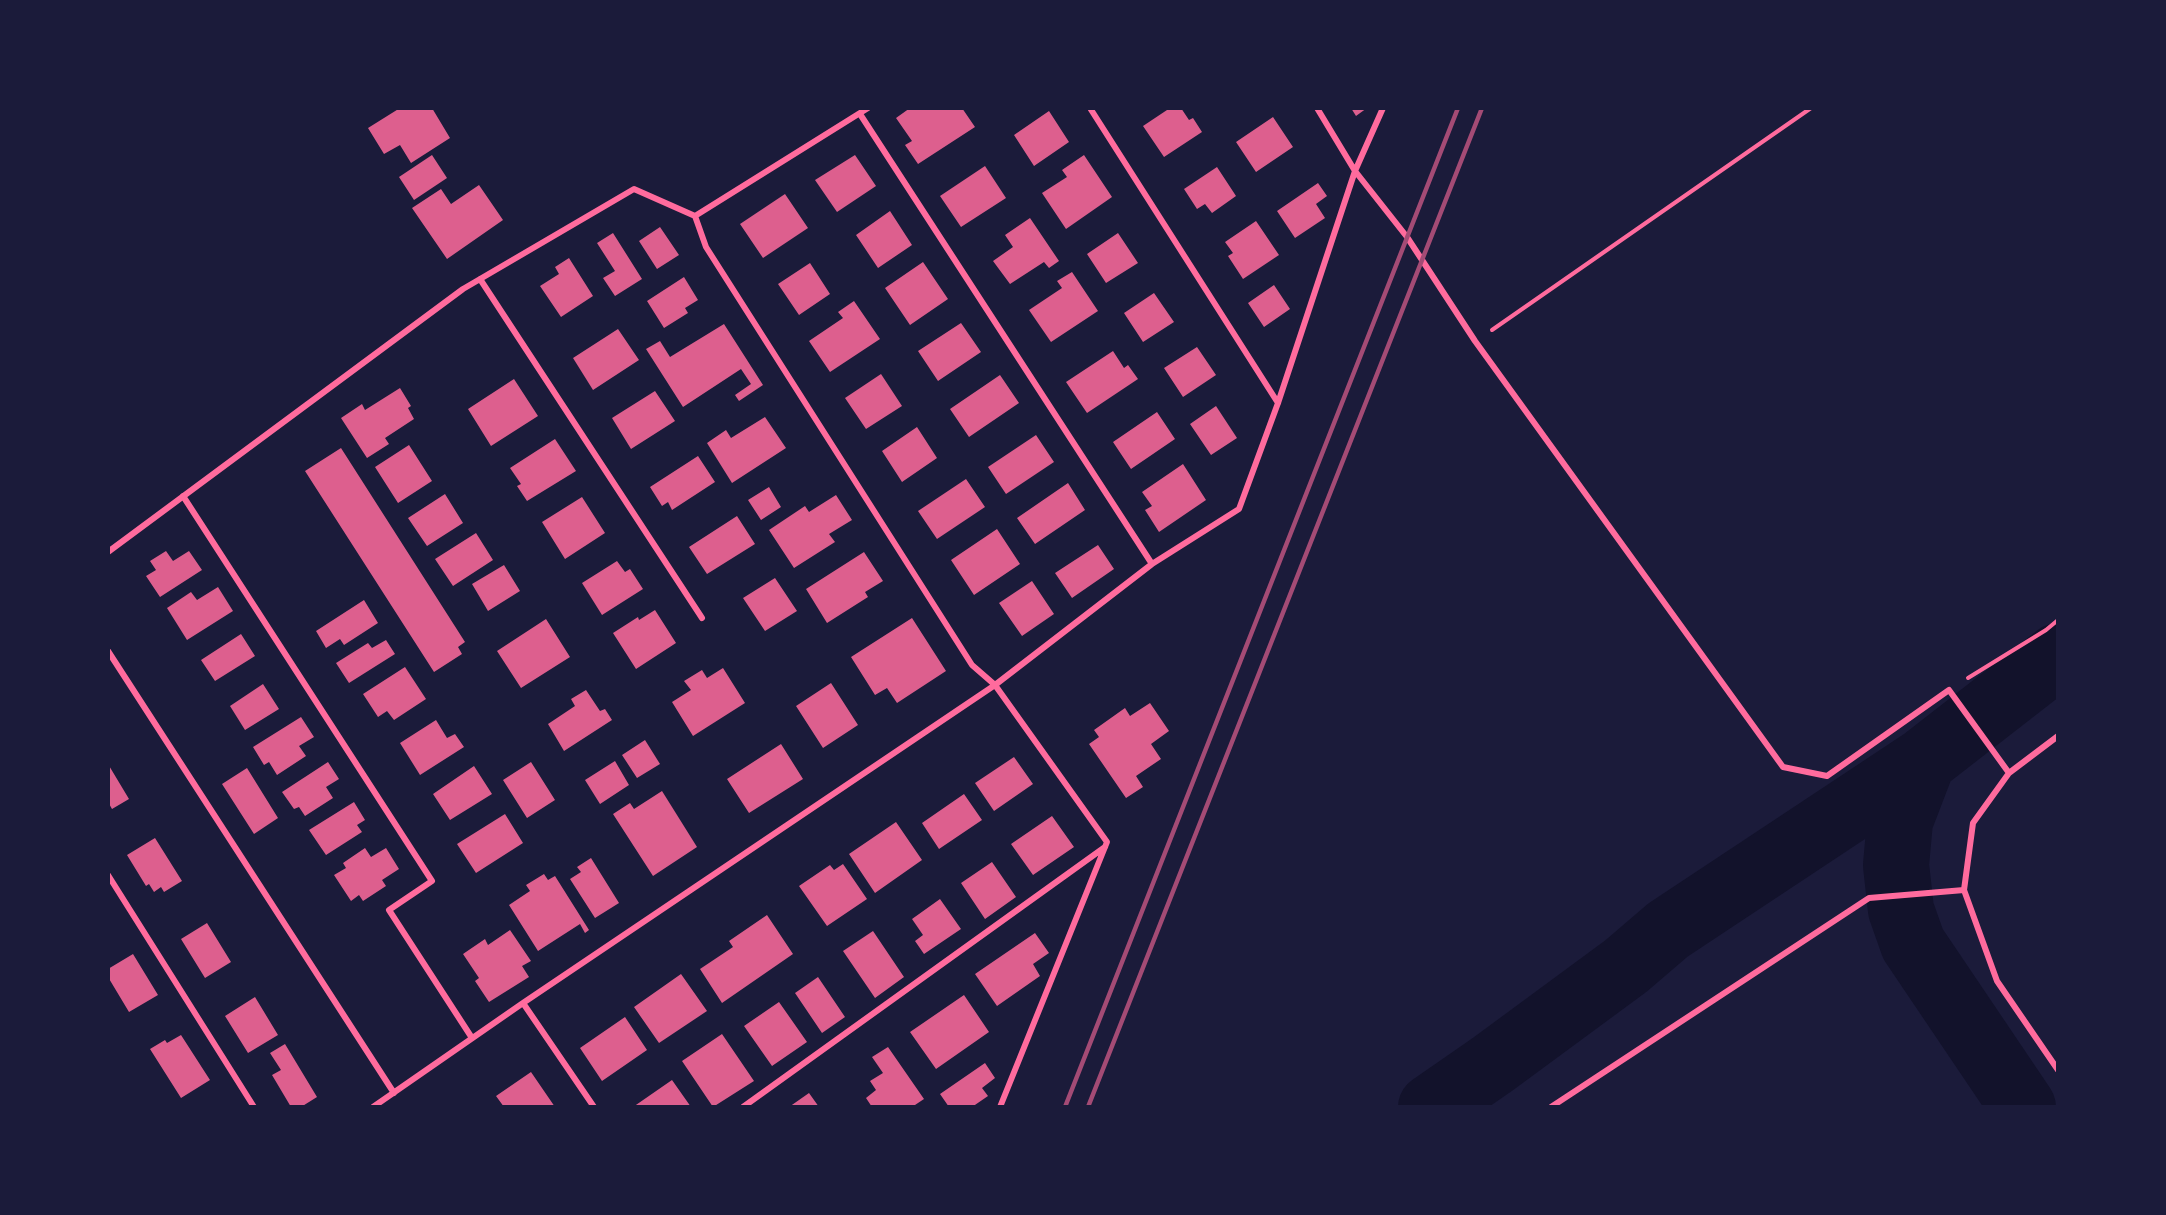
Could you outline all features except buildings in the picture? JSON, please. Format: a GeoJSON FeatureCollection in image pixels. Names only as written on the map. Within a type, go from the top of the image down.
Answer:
{"type":"FeatureCollection","features":[{"type":"Feature","properties":{"kind":"street"},"geometry":{"type":"LineString","coordinates":[[695,216],[868,108]]}},
{"type":"Feature","properties":{"kind":"street"},"geometry":{"type":"LineString","coordinates":[[1090,108],[1278,403]]}},
{"type":"Feature","properties":{"kind":"street"},"geometry":{"type":"LineString","coordinates":[[1317,108],[1355,171],[1407,237],[1475,341],[1783,767],[1827,776],[1949,690],[2009,773]]}},
{"type":"Feature","properties":{"kind":"street"},"geometry":{"type":"LineString","coordinates":[[373,1107],[523,1003],[995,685],[1152,564],[1239,508],[1278,403],[1355,171],[1383,108]]}},
{"type":"Feature","properties":{"kind":"street"},"geometry":{"type":"LineString","coordinates":[[860,114],[1152,564]]}},
{"type":"Feature","properties":{"kind":"street"},"geometry":{"type":"LineString","coordinates":[[108,552],[453,296],[633,189],[695,216],[706,247],[972,664],[995,685],[1107,842],[1000,1107]]}},
{"type":"Feature","properties":{"kind":"street"},"geometry":{"type":"LineString","coordinates":[[480,279],[702,618]]}},
{"type":"Feature","properties":{"kind":"street"},"geometry":{"type":"LineString","coordinates":[[183,496],[432,881],[389,910],[472,1038]]}},
{"type":"Feature","properties":{"kind":"street"},"geometry":{"type":"LineString","coordinates":[[108,651],[394,1093]]}},
{"type":"Feature","properties":{"kind":"street"},"geometry":{"type":"LineString","coordinates":[[2058,736],[2009,773],[1973,823],[1964,890],[1997,981],[2058,1070]]}},
{"type":"Feature","properties":{"kind":"street"},"geometry":{"type":"LineString","coordinates":[[743,1107],[1106,847]]}},
{"type":"Feature","properties":{"kind":"street"},"geometry":{"type":"LineString","coordinates":[[108,875],[254,1107]]}},
{"type":"Feature","properties":{"kind":"street"},"geometry":{"type":"LineString","coordinates":[[1551,1107],[1869,898],[1964,890]]}},
{"type":"Feature","properties":{"kind":"street"},"geometry":{"type":"LineString","coordinates":[[523,1003],[594,1107]]}},
{"type":"Feature","properties":{"kind":"path"},"geometry":{"type":"LineString","coordinates":[[1475,341],[1811,108]]}},
{"type":"Feature","properties":{"kind":"path"},"geometry":{"type":"LineString","coordinates":[[1949,690],[2046,630],[2058,620]]}},
{"type":"Feature","properties":{"kind":"waterway"},"geometry":{"type":"LineString","coordinates":[[1431,1107],[1626,966],[1668,930],[1923,761],[2058,656]]}},
{"type":"Feature","properties":{"kind":"waterway"},"geometry":{"type":"LineString","coordinates":[[1923,761],[1900,821],[1896,865],[1901,910],[1913,944],[2023,1107]]}},
{"type":"Feature","properties":{"kind":"railway"},"geometry":{"type":"LineString","coordinates":[[1065,1107],[1458,108]]}},
{"type":"Feature","properties":{"kind":"railway"},"geometry":{"type":"LineString","coordinates":[[1088,1107],[1482,108]]}}]}
